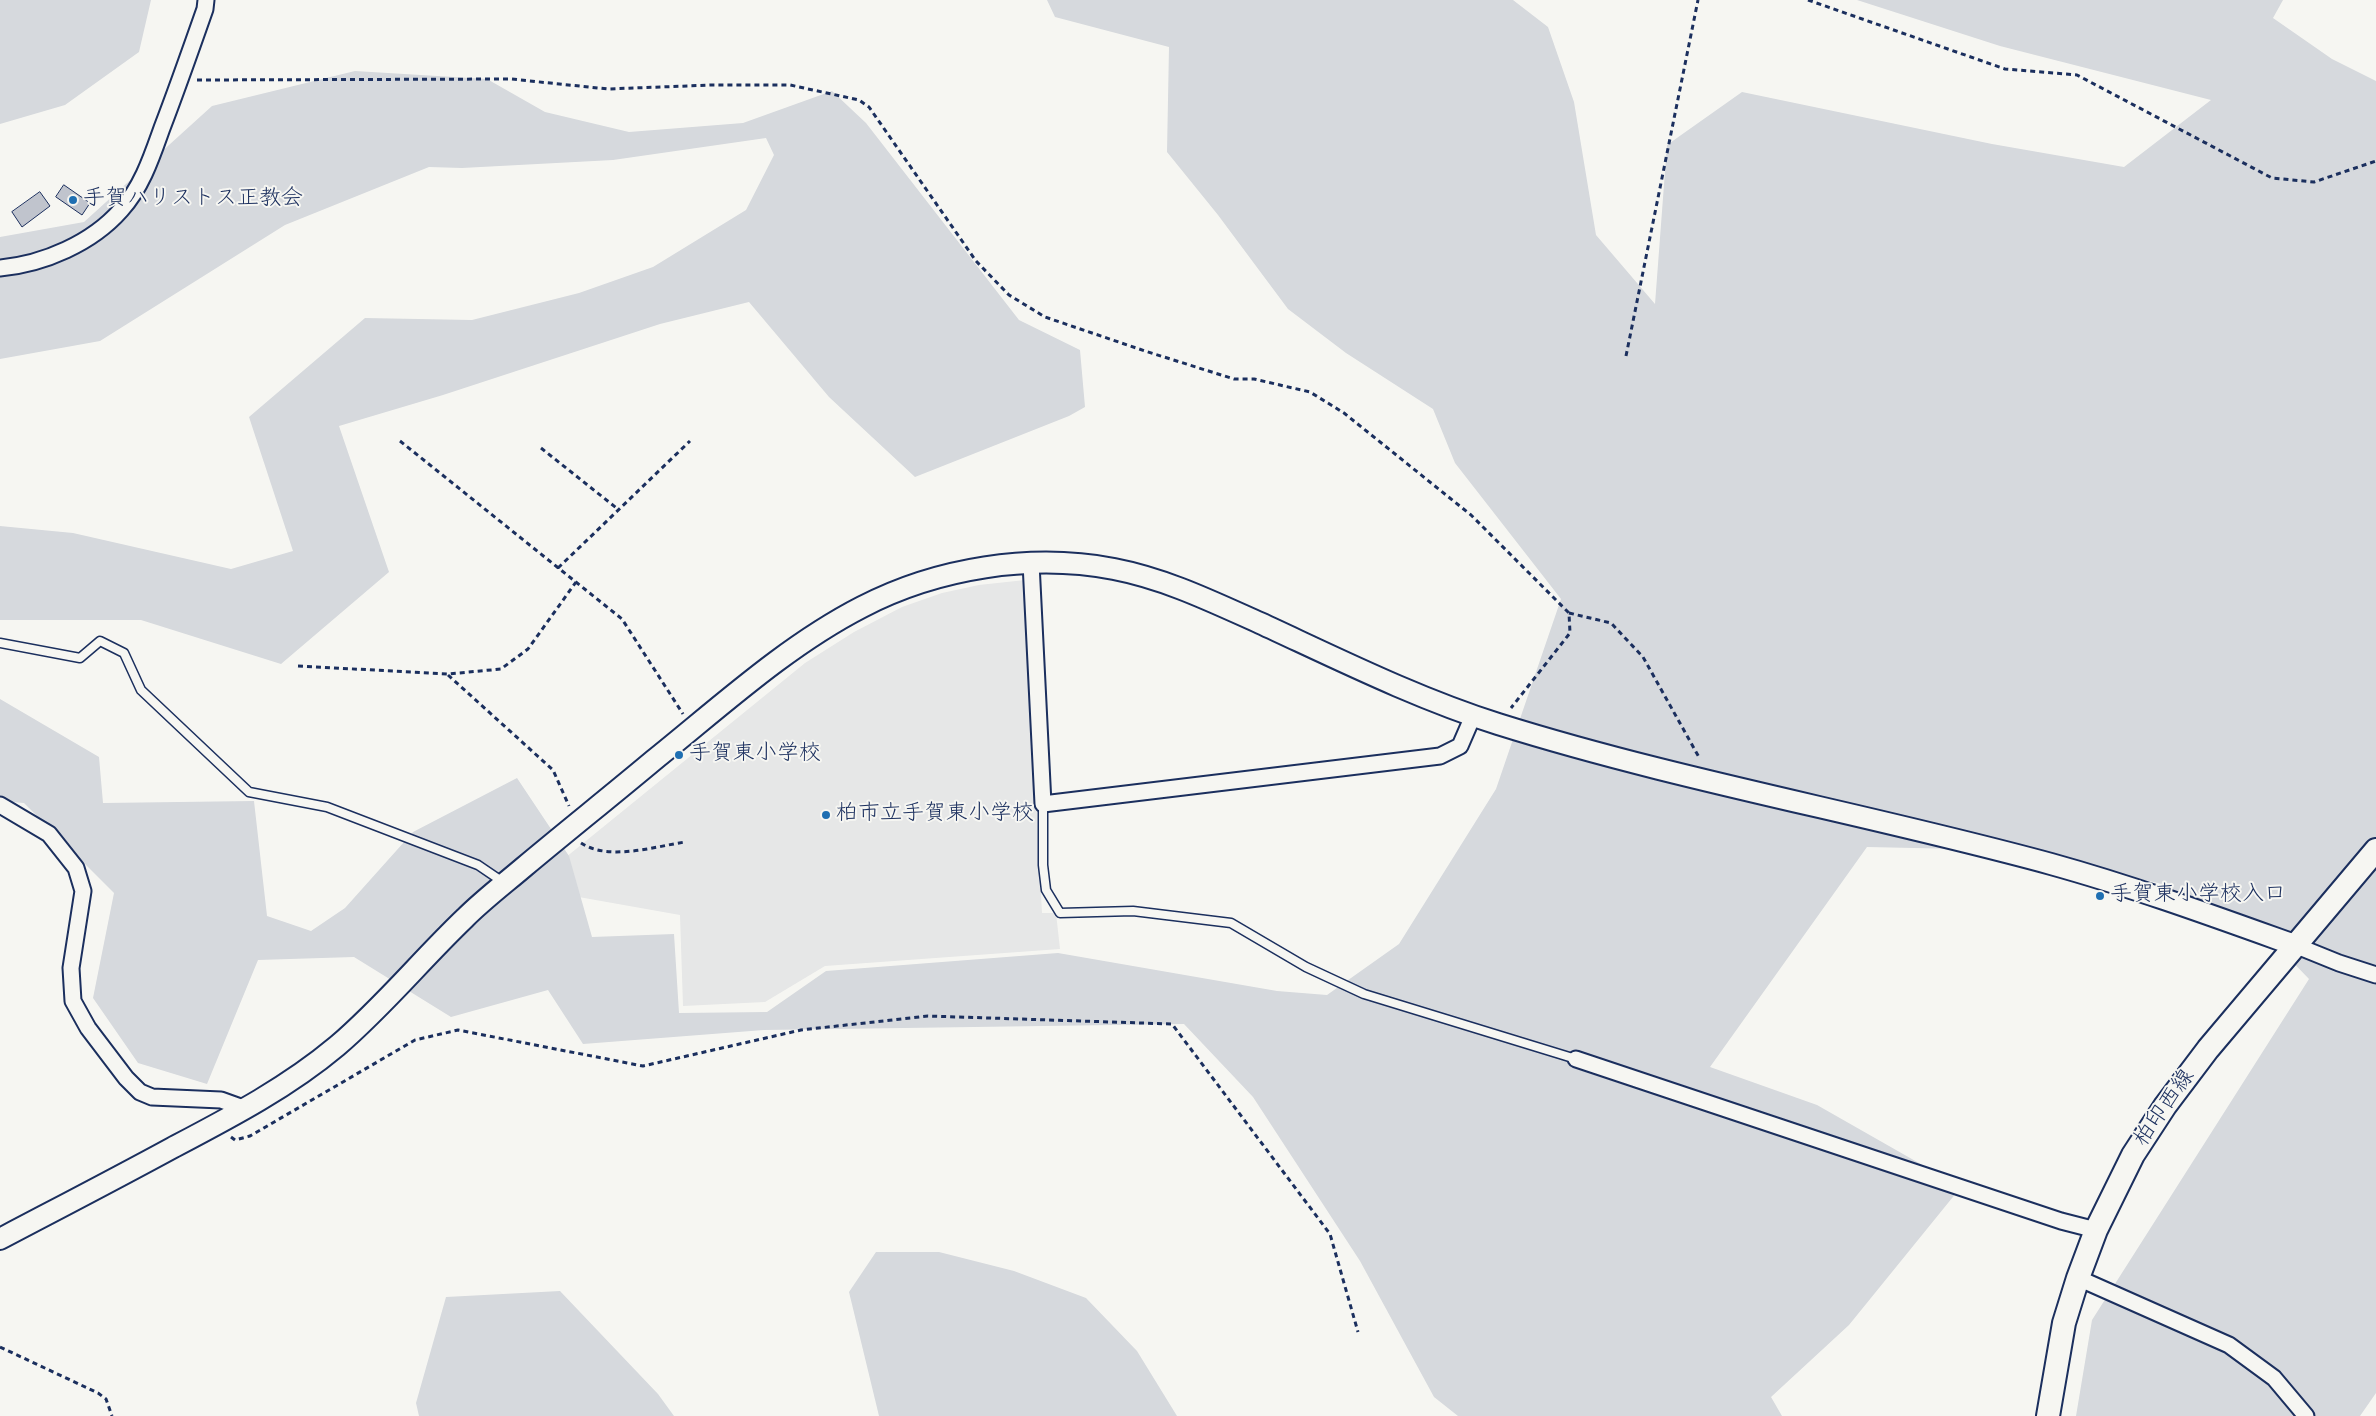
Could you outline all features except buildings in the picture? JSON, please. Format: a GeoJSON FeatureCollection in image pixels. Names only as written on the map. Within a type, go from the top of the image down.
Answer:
{"type":"FeatureCollection","features":[{"type":"Feature","properties":{"kind":"main road","name":"柏印西線"},"geometry":{"type":"LineString","coordinates":[[2048,1416],[2064,1323],[2078,1278],[2096,1230],[2133,1155],[2165,1106],[2208,1049],[2297,946],[2376,850]]}},
{"type":"Feature","properties":{"kind":"street"},"geometry":{"type":"LineString","coordinates":[[0,268],[46,258],[84,241],[100,230],[122,209],[145,173],[205,10],[206,0]]}},
{"type":"Feature","properties":{"kind":"street"},"geometry":{"type":"LineString","coordinates":[[1031,563],[1043,804],[1440,756],[1460,746],[1473,716]]}},
{"type":"Feature","properties":{"kind":"street"},"geometry":{"type":"LineString","coordinates":[[0,1239],[246,1109],[294,1080],[338,1045],[385,1002],[466,916],[693,729],[784,657],[827,627],[865,605],[906,588],[952,574],[991,566],[1031,563],[1072,564],[1112,568],[1154,579],[1195,594],[1394,684],[1473,716],[1628,761],[2054,865],[2150,895],[2376,975]]}},
{"type":"Feature","properties":{"kind":"street"},"geometry":{"type":"LineString","coordinates":[[0,805],[49,834],[76,868],[83,891],[71,968],[73,1001],[88,1028],[126,1078],[140,1092],[152,1097],[221,1100],[246,1109]]}},
{"type":"Feature","properties":{"kind":"street"},"geometry":{"type":"LineString","coordinates":[[1576,1059],[2052,1218],[2096,1230]]}},
{"type":"Feature","properties":{"kind":"street"},"geometry":{"type":"LineString","coordinates":[[2078,1278],[2228,1345],[2274,1378],[2306,1416]]}},
{"type":"Feature","properties":{"kind":"lane"},"geometry":{"type":"LineString","coordinates":[[0,643],[80,658],[100,641],[124,653],[141,690],[249,792],[327,807],[478,865],[505,883]]}},
{"type":"Feature","properties":{"kind":"lane"},"geometry":{"type":"LineString","coordinates":[[1043,804],[1043,865],[1046,890],[1060,913],[1133,911],[1231,923],[1306,967],[1364,994],[1576,1059]]}},
{"type":"Feature","properties":{"kind":"path"},"geometry":{"type":"LineString","coordinates":[[1626,356],[1698,0]]}},
{"type":"Feature","properties":{"kind":"path"},"geometry":{"type":"LineString","coordinates":[[1808,0],[2005,69],[2077,75],[2272,178],[2314,182],[2376,161]]}},
{"type":"Feature","properties":{"kind":"path"},"geometry":{"type":"LineString","coordinates":[[180,80],[511,79],[608,89],[712,85],[790,85],[859,100],[869,108],[976,261],[1009,295],[1045,317],[1145,351],[1234,379],[1254,379],[1310,392],[1344,413],[1472,515],[1569,613],[1611,623],[1643,658],[1712,782]]}},
{"type":"Feature","properties":{"kind":"path"},"geometry":{"type":"LineString","coordinates":[[400,441],[622,619],[693,729]]}},
{"type":"Feature","properties":{"kind":"path"},"geometry":{"type":"LineString","coordinates":[[558,568],[690,441]]}},
{"type":"Feature","properties":{"kind":"path"},"geometry":{"type":"LineString","coordinates":[[541,448],[619,510]]}},
{"type":"Feature","properties":{"kind":"path"},"geometry":{"type":"LineString","coordinates":[[298,666],[448,674],[501,669],[528,649],[576,582]]}},
{"type":"Feature","properties":{"kind":"path"},"geometry":{"type":"LineString","coordinates":[[1498,724],[1570,633],[1569,613]]}},
{"type":"Feature","properties":{"kind":"path"},"geometry":{"type":"LineString","coordinates":[[448,674],[553,770],[571,828],[591,850],[609,853],[685,842]]}},
{"type":"Feature","properties":{"kind":"path"},"geometry":{"type":"LineString","coordinates":[[219,1123],[235,1140],[250,1136],[415,1040],[458,1030],[643,1066],[801,1030],[928,1016],[1172,1024],[1330,1234],[1358,1332]]}},
{"type":"Feature","properties":{"kind":"path"},"geometry":{"type":"LineString","coordinates":[[0,1347],[98,1393],[106,1399],[112,1416]]}},
{"type":"Feature","properties":{"kind":"shaded area"},"geometry":{"type":"Polygon","coordinates":[[[0,0],[151,0],[139,52],[65,105],[0,124],[0,0]]]}},
{"type":"Feature","properties":{"kind":"shaded area"},"geometry":{"type":"Polygon","coordinates":[[[1047,0],[1513,0],[1548,27],[1574,102],[1596,235],[1655,304],[1667,145],[1742,92],[1992,144],[2124,167],[2211,100],[2000,46],[1857,0],[2283,0],[2273,18],[2332,59],[2376,81],[2376,1393],[2360,1416],[2076,1416],[2092,1320],[2309,979],[2256,924],[2158,883],[2008,850],[1867,847],[1710,1067],[1817,1105],[1961,1187],[1849,1325],[1771,1397],[1782,1416],[1458,1416],[1434,1397],[1360,1261],[1253,1097],[1184,1024],[764,1030],[583,1044],[548,990],[451,1017],[354,957],[258,960],[207,1084],[138,1063],[93,998],[114,893],[24,803],[0,801],[0,699],[99,757],[103,803],[254,801],[267,916],[311,931],[345,908],[413,832],[517,778],[569,856],[592,937],[674,934],[679,1013],[767,1012],[826,971],[1058,953],[1277,991],[1327,995],[1399,944],[1496,789],[1561,599],[1455,463],[1433,409],[1346,353],[1288,309],[1218,215],[1167,152],[1169,47],[1055,17],[1047,0]]]}},
{"type":"Feature","properties":{"kind":"shaded area"},"geometry":{"type":"Polygon","coordinates":[[[355,71],[487,79],[545,112],[629,132],[743,123],[832,91],[866,123],[1019,320],[1080,350],[1085,407],[1069,416],[915,477],[829,397],[749,302],[660,324],[443,395],[339,426],[389,572],[281,664],[141,620],[0,620],[0,526],[73,533],[231,569],[293,551],[249,417],[365,318],[472,320],[579,293],[653,267],[746,210],[774,155],[766,138],[613,160],[462,168],[429,167],[285,225],[100,341],[0,359],[0,237],[84,222],[212,106],[355,71]]]}},
{"type":"Feature","properties":{"kind":"shaded area","name":"柏市立手賀東小学校"},"geometry":{"type":"Polygon","coordinates":[[[1025,580],[1042,913],[1056,913],[1060,949],[825,966],[765,1002],[683,1006],[680,915],[528,888],[805,663],[854,632],[902,607],[942,593],[979,585],[1025,580]]]}},
{"type":"Feature","properties":{"kind":"shaded area"},"geometry":{"type":"Polygon","coordinates":[[[876,1252],[939,1252],[1014,1271],[1086,1298],[1137,1351],[1177,1416],[879,1416],[849,1292],[876,1252]]]}},
{"type":"Feature","properties":{"kind":"shaded area"},"geometry":{"type":"Polygon","coordinates":[[[560,1291],[658,1394],[674,1416],[419,1416],[416,1403],[446,1297],[560,1291]]]}},
{"type":"Feature","properties":{"kind":"place","name":"手賀ハリストス正教会"},"geometry":{"type":"Point","coordinates":[73,200]}},
{"type":"Feature","properties":{"kind":"place","name":"手賀東小学校"},"geometry":{"type":"Point","coordinates":[679,755]}},
{"type":"Feature","properties":{"kind":"place","name":"柏市立手賀東小学校"},"geometry":{"type":"Point","coordinates":[826,815]}},
{"type":"Feature","properties":{"kind":"place","name":"手賀東小学校入口"},"geometry":{"type":"Point","coordinates":[2100,896]}}]}
